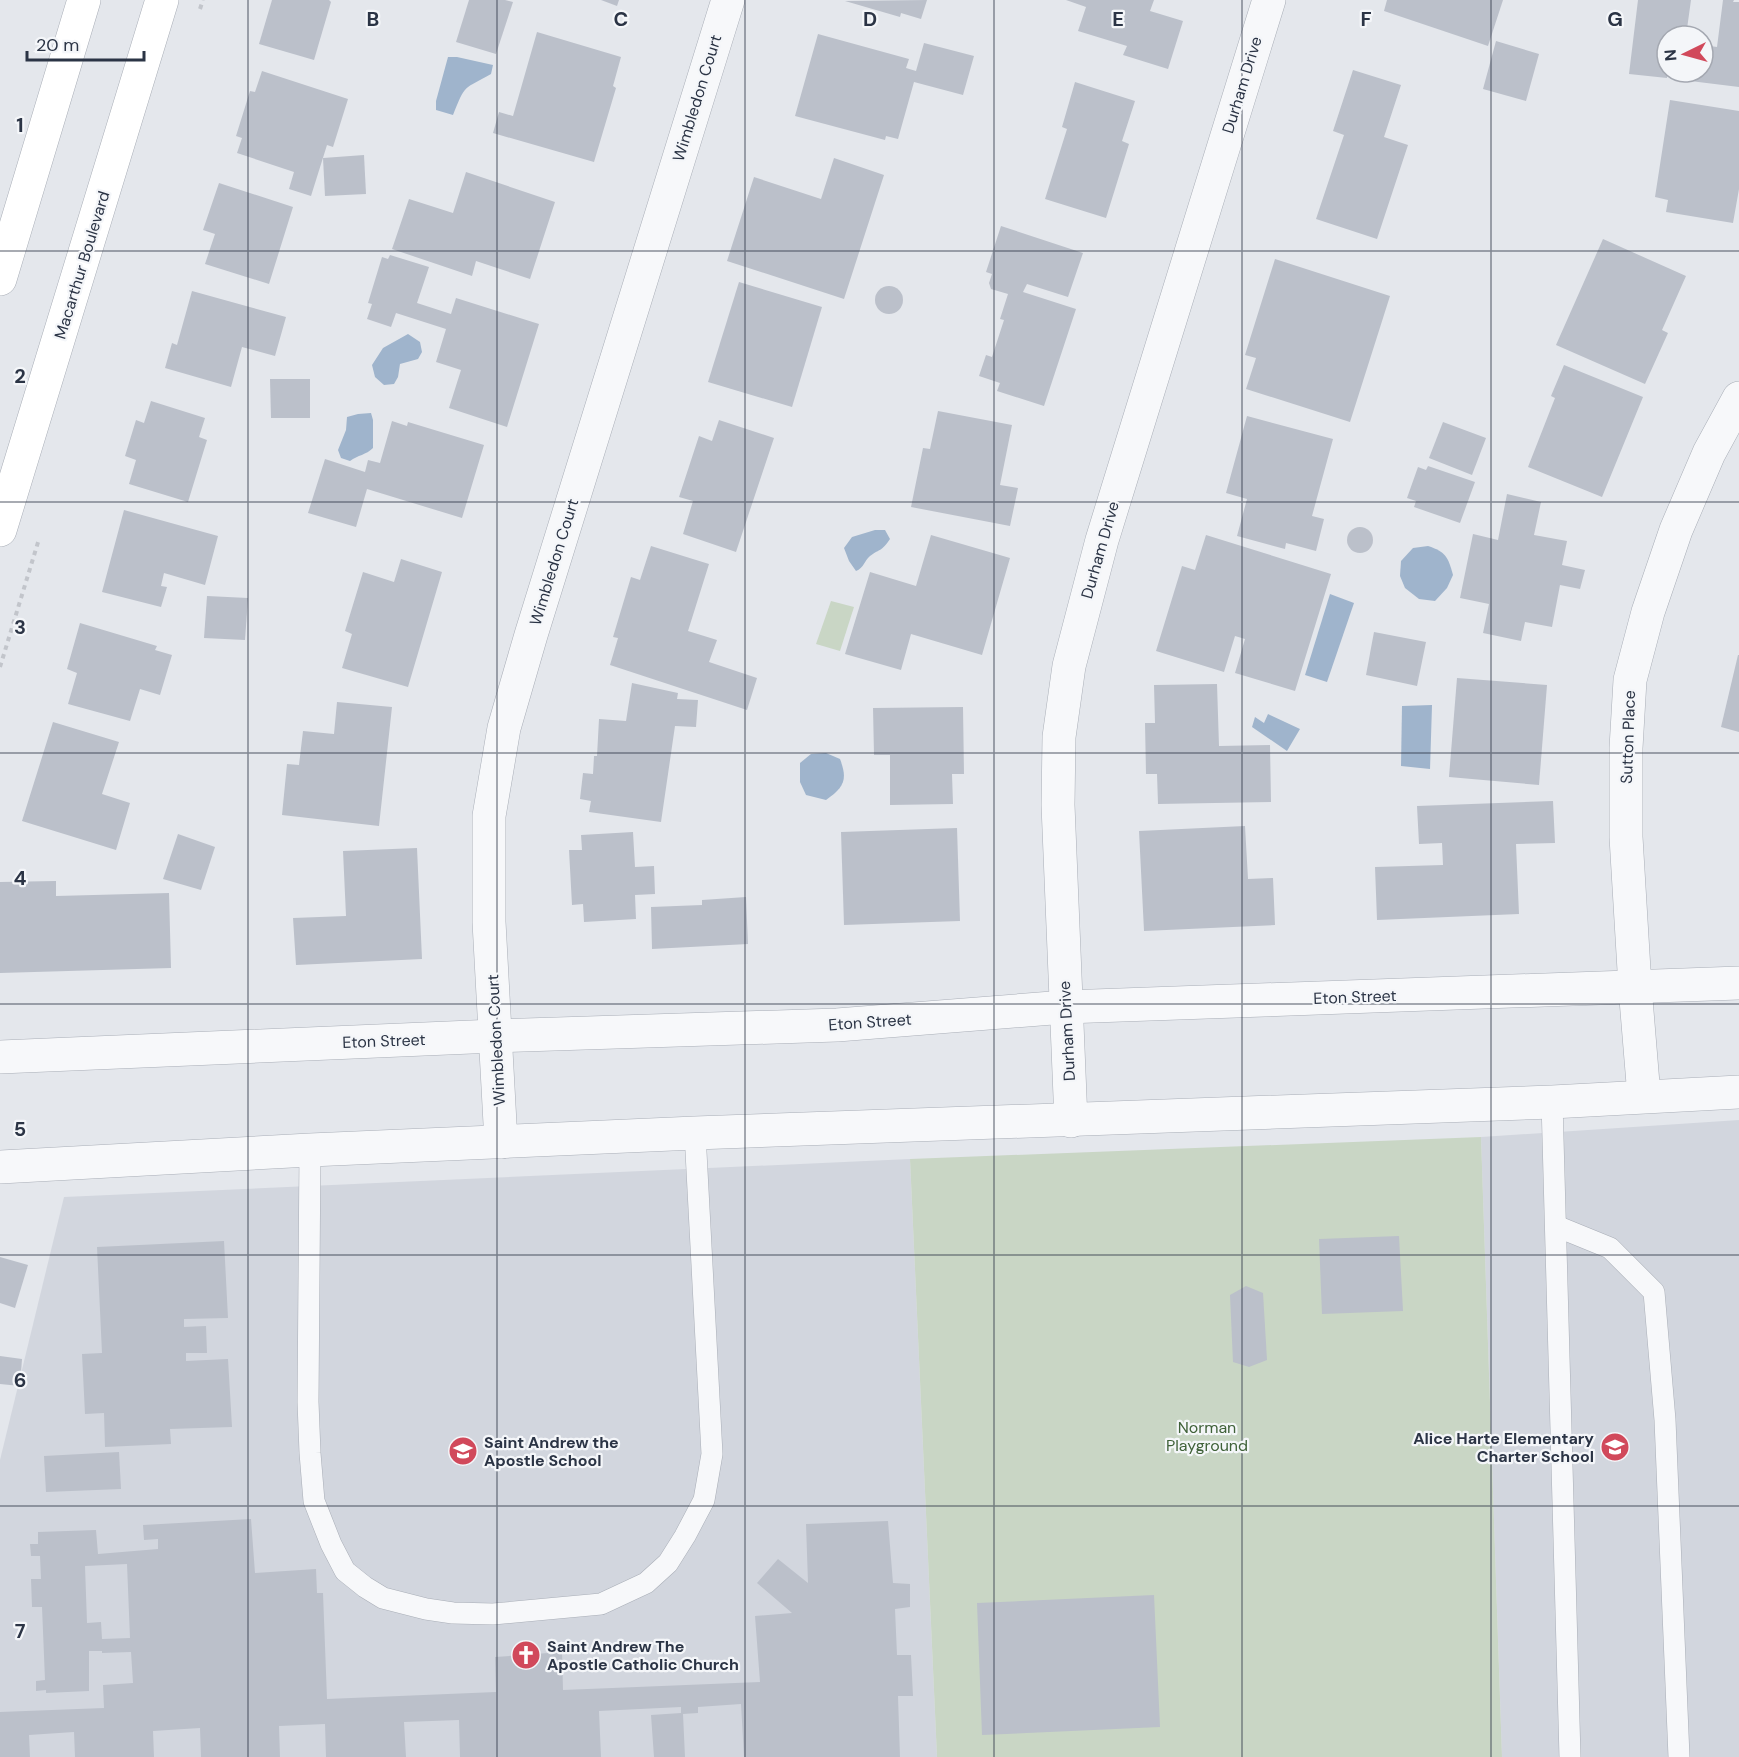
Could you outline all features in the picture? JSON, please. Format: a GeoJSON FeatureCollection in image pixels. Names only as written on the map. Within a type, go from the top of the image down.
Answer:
{"type":"FeatureCollection","features":[{"type":"Feature","properties":{"kind":"street"},"geometry":{"type":"LineString","coordinates":[[0,279],[84,0]]}},
{"type":"Feature","properties":{"kind":"street","name":"Macarthur Boulevard"},"geometry":{"type":"LineString","coordinates":[[0,530],[162,0]]}},
{"type":"Feature","properties":{"kind":"street","name":"Wimbledon Court"},"geometry":{"type":"LineString","coordinates":[[501,1142],[489,922],[489,816],[504,728],[728,0]]}},
{"type":"Feature","properties":{"kind":"street","name":"Durham Drive"},"geometry":{"type":"LineString","coordinates":[[1071,1120],[1058,805],[1059,737],[1069,666],[1102,540],[1269,0]]}},
{"type":"Feature","properties":{"kind":"street","name":"Sutton Place"},"geometry":{"type":"LineString","coordinates":[[1644,1096],[1626,837],[1626,748],[1630,680],[1648,612],[1676,530],[1709,453],[1739,398]]}},
{"type":"Feature","properties":{"kind":"street","name":"Eton Street"},"geometry":{"type":"LineString","coordinates":[[0,1057],[495,1036],[837,1025],[1065,1007],[1739,982]]}},
{"type":"Feature","properties":{"kind":"street"},"geometry":{"type":"LineString","coordinates":[[0,1167],[310,1150],[695,1133],[1552,1102],[1739,1092]]}},
{"type":"Feature","properties":{"kind":"lane"},"geometry":{"type":"LineString","coordinates":[[1552,1102],[1570,1757]]}},
{"type":"Feature","properties":{"kind":"lane"},"geometry":{"type":"LineString","coordinates":[[310,1150],[308,1402],[314,1502],[345,1571],[364,1587],[383,1598],[426,1610],[493,1614],[601,1604],[646,1583],[668,1563],[704,1500],[712,1454],[695,1133]]}},
{"type":"Feature","properties":{"kind":"lane"},"geometry":{"type":"LineString","coordinates":[[1556,1226],[1610,1248],[1654,1292],[1665,1420],[1679,1757]]}},
{"type":"Feature","properties":{"kind":"path"},"geometry":{"type":"LineString","coordinates":[[0,667],[40,534]]}},
{"type":"Feature","properties":{"kind":"shaded area","name":"Alice Harte Elementary Charter School"},"geometry":{"type":"Polygon","coordinates":[[[1739,1120],[1739,1757],[1502,1757],[1481,1137],[1739,1120]]]}},
{"type":"Feature","properties":{"kind":"shaded area","name":"Saint Andrew the Apostle School"},"geometry":{"type":"Polygon","coordinates":[[[910,1159],[937,1757],[0,1757],[0,1460],[64,1197],[910,1159]]]}},
{"type":"Feature","properties":{"kind":"green space"},"geometry":{"type":"Polygon","coordinates":[[[831,601],[854,607],[840,651],[816,644],[831,601]]]}},
{"type":"Feature","properties":{"kind":"green space","name":"Norman Playground"},"geometry":{"type":"Polygon","coordinates":[[[1481,1137],[1502,1757],[937,1757],[910,1159],[1481,1137]]]}},
{"type":"Feature","properties":{"kind":"water"},"geometry":{"type":"Polygon","coordinates":[[[448,57],[493,65],[491,74],[463,92],[453,115],[436,110],[436,101],[448,57]]]}},
{"type":"Feature","properties":{"kind":"water"},"geometry":{"type":"Polygon","coordinates":[[[408,334],[420,342],[422,352],[418,359],[400,364],[398,377],[394,384],[384,385],[375,377],[372,365],[383,348],[408,334]]]}},
{"type":"Feature","properties":{"kind":"water"},"geometry":{"type":"Polygon","coordinates":[[[371,413],[373,448],[350,461],[341,458],[338,450],[346,430],[347,417],[371,413]]]}},
{"type":"Feature","properties":{"kind":"water"},"geometry":{"type":"Polygon","coordinates":[[[875,530],[885,530],[890,539],[856,571],[844,548],[852,537],[875,530]]]}},
{"type":"Feature","properties":{"kind":"water"},"geometry":{"type":"Polygon","coordinates":[[[1428,546],[1445,556],[1453,575],[1447,588],[1435,601],[1419,599],[1405,588],[1400,576],[1401,561],[1413,548],[1428,546]]]}},
{"type":"Feature","properties":{"kind":"water"},"geometry":{"type":"Polygon","coordinates":[[[1330,594],[1354,603],[1327,682],[1305,675],[1330,594]]]}},
{"type":"Feature","properties":{"kind":"water"},"geometry":{"type":"Polygon","coordinates":[[[1432,705],[1430,769],[1401,766],[1402,706],[1432,705]]]}},
{"type":"Feature","properties":{"kind":"water"},"geometry":{"type":"Polygon","coordinates":[[[1268,714],[1300,729],[1287,751],[1252,727],[1255,717],[1264,723],[1268,714]]]}},
{"type":"Feature","properties":{"kind":"water"},"geometry":{"type":"Polygon","coordinates":[[[826,753],[840,759],[844,778],[837,791],[826,800],[806,795],[800,782],[800,763],[811,754],[826,753]]]}},
{"type":"Feature","properties":{"kind":"building"},"geometry":{"type":"Polygon","coordinates":[[[272,0],[329,0],[331,2],[314,60],[259,44],[272,0]]]}},
{"type":"Feature","properties":{"kind":"building"},"geometry":{"type":"Polygon","coordinates":[[[469,0],[513,2],[496,54],[456,42],[469,0]]]}},
{"type":"Feature","properties":{"kind":"building"},"geometry":{"type":"Polygon","coordinates":[[[601,0],[619,0],[617,6],[601,0]]]}},
{"type":"Feature","properties":{"kind":"building"},"geometry":{"type":"Polygon","coordinates":[[[927,0],[921,19],[901,13],[900,17],[845,1],[927,0]]]}},
{"type":"Feature","properties":{"kind":"building"},"geometry":{"type":"Polygon","coordinates":[[[1066,0],[1154,0],[1150,11],[1183,21],[1168,69],[1123,55],[1127,46],[1078,31],[1086,7],[1066,0]]]}},
{"type":"Feature","properties":{"kind":"building"},"geometry":{"type":"Polygon","coordinates":[[[1387,0],[1503,0],[1488,46],[1384,11],[1387,0]]]}},
{"type":"Feature","properties":{"kind":"building"},"geometry":{"type":"Polygon","coordinates":[[[1638,0],[1691,0],[1688,24],[1655,24],[1655,77],[1629,74],[1638,0]]]}},
{"type":"Feature","properties":{"kind":"building"},"geometry":{"type":"Polygon","coordinates":[[[1723,0],[1739,2],[1739,87],[1715,84],[1715,47],[1717,47],[1723,0]]]}},
{"type":"Feature","properties":{"kind":"building"},"geometry":{"type":"Polygon","coordinates":[[[537,32],[621,57],[613,86],[616,88],[594,162],[493,133],[499,112],[513,116],[537,32]]]}},
{"type":"Feature","properties":{"kind":"building"},"geometry":{"type":"Polygon","coordinates":[[[818,34],[909,59],[906,68],[916,71],[924,43],[974,56],[963,95],[914,82],[898,139],[886,136],[885,140],[795,116],[818,34]]]}},
{"type":"Feature","properties":{"kind":"building"},"geometry":{"type":"Polygon","coordinates":[[[1496,41],[1539,54],[1526,101],[1483,89],[1496,41]]]}},
{"type":"Feature","properties":{"kind":"building"},"geometry":{"type":"Polygon","coordinates":[[[1353,70],[1401,85],[1384,137],[1408,145],[1377,239],[1316,219],[1344,135],[1333,131],[1353,70]]]}},
{"type":"Feature","properties":{"kind":"building"},"geometry":{"type":"Polygon","coordinates":[[[262,71],[348,99],[333,147],[327,145],[311,196],[289,189],[294,172],[237,153],[242,138],[236,136],[250,91],[255,92],[262,71]]]}},
{"type":"Feature","properties":{"kind":"building"},"geometry":{"type":"Polygon","coordinates":[[[1075,82],[1135,101],[1122,141],[1129,144],[1106,218],[1045,199],[1067,129],[1062,127],[1075,82]]]}},
{"type":"Feature","properties":{"kind":"building"},"geometry":{"type":"Polygon","coordinates":[[[1670,100],[1739,111],[1739,189],[1733,223],[1666,212],[1668,200],[1655,197],[1670,100]]]}},
{"type":"Feature","properties":{"kind":"building"},"geometry":{"type":"Polygon","coordinates":[[[364,155],[366,194],[325,196],[323,158],[364,155]]]}},
{"type":"Feature","properties":{"kind":"building"},"geometry":{"type":"Polygon","coordinates":[[[834,158],[884,175],[844,299],[727,261],[754,177],[821,199],[834,158]]]}},
{"type":"Feature","properties":{"kind":"building"},"geometry":{"type":"Polygon","coordinates":[[[466,172],[555,202],[530,279],[476,261],[472,276],[392,249],[409,199],[453,213],[466,172]]]}},
{"type":"Feature","properties":{"kind":"building"},"geometry":{"type":"Polygon","coordinates":[[[219,183],[293,207],[269,284],[205,264],[215,234],[203,230],[219,183]]]}},
{"type":"Feature","properties":{"kind":"building"},"geometry":{"type":"Polygon","coordinates":[[[1001,226],[1083,253],[1068,297],[1027,284],[1023,292],[1076,309],[1044,406],[997,391],[1000,383],[979,376],[986,355],[992,357],[1004,320],[1000,319],[1008,294],[991,289],[989,283],[992,274],[986,272],[1001,226]]]}},
{"type":"Feature","properties":{"kind":"building"},"geometry":{"type":"Polygon","coordinates":[[[1603,239],[1686,276],[1662,330],[1668,333],[1645,384],[1556,345],[1603,239]]]}},
{"type":"Feature","properties":{"kind":"building"},"geometry":{"type":"Polygon","coordinates":[[[390,255],[429,267],[417,303],[451,314],[456,298],[539,324],[507,427],[449,408],[461,370],[436,362],[446,329],[396,313],[391,327],[367,319],[372,304],[368,303],[382,257],[388,259],[390,255]]]}},
{"type":"Feature","properties":{"kind":"building"},"geometry":{"type":"Polygon","coordinates":[[[1275,259],[1390,296],[1350,422],[1246,389],[1256,358],[1245,355],[1275,259]]]}},
{"type":"Feature","properties":{"kind":"building"},"geometry":{"type":"Polygon","coordinates":[[[739,282],[822,307],[792,407],[708,382],[739,282]]]}},
{"type":"Feature","properties":{"kind":"building"},"geometry":{"type":"Polygon","coordinates":[[[889,286],[899,290],[903,300],[899,310],[889,314],[879,310],[875,300],[879,290],[889,286]]]}},
{"type":"Feature","properties":{"kind":"building"},"geometry":{"type":"Polygon","coordinates":[[[192,291],[286,317],[275,356],[242,347],[231,387],[165,368],[172,343],[177,345],[192,291]]]}},
{"type":"Feature","properties":{"kind":"building"},"geometry":{"type":"Polygon","coordinates":[[[1564,365],[1643,397],[1602,497],[1528,467],[1555,398],[1551,396],[1564,365]]]}},
{"type":"Feature","properties":{"kind":"building"},"geometry":{"type":"Polygon","coordinates":[[[270,379],[310,379],[310,418],[271,418],[270,379]]]}},
{"type":"Feature","properties":{"kind":"building"},"geometry":{"type":"Polygon","coordinates":[[[151,401],[205,418],[199,437],[207,440],[188,502],[129,484],[136,460],[125,456],[136,420],[144,423],[151,401]]]}},
{"type":"Feature","properties":{"kind":"building"},"geometry":{"type":"Polygon","coordinates":[[[938,411],[1012,425],[1000,485],[1018,488],[1010,526],[911,507],[923,448],[930,449],[938,411]]]}},
{"type":"Feature","properties":{"kind":"building"},"geometry":{"type":"Polygon","coordinates":[[[1247,416],[1333,439],[1312,516],[1324,519],[1316,551],[1286,543],[1285,549],[1237,536],[1247,499],[1226,493],[1247,416]]]}},
{"type":"Feature","properties":{"kind":"building"},"geometry":{"type":"Polygon","coordinates":[[[719,420],[774,438],[736,552],[683,534],[693,501],[679,497],[699,436],[712,441],[719,420]]]}},
{"type":"Feature","properties":{"kind":"building"},"geometry":{"type":"Polygon","coordinates":[[[392,421],[407,426],[408,422],[484,445],[462,518],[367,489],[356,527],[308,513],[325,459],[365,472],[368,460],[380,463],[392,421]]]}},
{"type":"Feature","properties":{"kind":"building"},"geometry":{"type":"Polygon","coordinates":[[[1443,422],[1486,438],[1472,475],[1429,458],[1443,422]]]}},
{"type":"Feature","properties":{"kind":"building"},"geometry":{"type":"Polygon","coordinates":[[[1428,466],[1475,482],[1460,523],[1414,507],[1416,501],[1407,498],[1418,467],[1426,470],[1428,466]]]}},
{"type":"Feature","properties":{"kind":"building"},"geometry":{"type":"Polygon","coordinates":[[[1507,494],[1541,502],[1534,535],[1567,541],[1562,565],[1585,570],[1580,589],[1560,585],[1552,627],[1525,622],[1521,641],[1483,633],[1489,604],[1460,598],[1473,534],[1498,540],[1507,494]]]}},
{"type":"Feature","properties":{"kind":"building"},"geometry":{"type":"Polygon","coordinates":[[[124,510],[218,536],[205,585],[164,573],[161,586],[167,587],[161,607],[102,592],[124,510]]]}},
{"type":"Feature","properties":{"kind":"building"},"geometry":{"type":"Polygon","coordinates":[[[1360,527],[1369,531],[1373,540],[1369,549],[1360,553],[1351,549],[1347,540],[1351,531],[1360,527]]]}},
{"type":"Feature","properties":{"kind":"building"},"geometry":{"type":"Polygon","coordinates":[[[931,535],[1010,558],[982,655],[911,634],[901,670],[845,654],[870,572],[916,586],[931,535]]]}},
{"type":"Feature","properties":{"kind":"building"},"geometry":{"type":"Polygon","coordinates":[[[1206,535],[1331,574],[1295,691],[1235,673],[1245,639],[1235,636],[1224,672],[1156,651],[1182,566],[1195,570],[1206,535]]]}},
{"type":"Feature","properties":{"kind":"building"},"geometry":{"type":"Polygon","coordinates":[[[651,546],[709,564],[688,631],[717,640],[709,662],[757,678],[747,710],[610,665],[618,638],[613,637],[631,577],[640,580],[651,546]]]}},
{"type":"Feature","properties":{"kind":"building"},"geometry":{"type":"Polygon","coordinates":[[[401,559],[442,572],[408,687],[342,668],[352,634],[345,631],[363,572],[394,582],[401,559]]]}},
{"type":"Feature","properties":{"kind":"building"},"geometry":{"type":"Polygon","coordinates":[[[207,596],[248,598],[245,640],[204,638],[207,596]]]}},
{"type":"Feature","properties":{"kind":"building"},"geometry":{"type":"Polygon","coordinates":[[[80,623],[157,646],[155,650],[172,655],[160,695],[140,689],[130,721],[68,704],[77,673],[67,669],[80,623]]]}},
{"type":"Feature","properties":{"kind":"building"},"geometry":{"type":"Polygon","coordinates":[[[1374,632],[1426,642],[1417,686],[1366,675],[1374,632]]]}},
{"type":"Feature","properties":{"kind":"building"},"geometry":{"type":"Polygon","coordinates":[[[1739,655],[1739,732],[1721,727],[1739,655]]]}},
{"type":"Feature","properties":{"kind":"building"},"geometry":{"type":"Polygon","coordinates":[[[1457,678],[1547,685],[1539,785],[1449,777],[1457,678]]]}},
{"type":"Feature","properties":{"kind":"building"},"geometry":{"type":"Polygon","coordinates":[[[632,683],[678,693],[677,699],[698,700],[696,727],[675,726],[661,822],[589,812],[591,801],[580,799],[583,773],[593,774],[594,756],[597,756],[599,719],[626,721],[632,683]]]}},
{"type":"Feature","properties":{"kind":"building"},"geometry":{"type":"Polygon","coordinates":[[[1217,684],[1219,746],[1270,745],[1271,802],[1158,804],[1157,774],[1146,774],[1145,723],[1155,723],[1154,685],[1217,684]]]}},
{"type":"Feature","properties":{"kind":"building"},"geometry":{"type":"Polygon","coordinates":[[[337,702],[392,707],[379,826],[282,815],[287,764],[299,765],[303,731],[334,734],[337,702]]]}},
{"type":"Feature","properties":{"kind":"building"},"geometry":{"type":"Polygon","coordinates":[[[963,707],[964,774],[952,774],[953,804],[890,805],[890,755],[874,755],[873,708],[963,707]]]}},
{"type":"Feature","properties":{"kind":"building"},"geometry":{"type":"Polygon","coordinates":[[[53,722],[119,742],[102,794],[130,803],[116,850],[22,821],[53,722]]]}},
{"type":"Feature","properties":{"kind":"building"},"geometry":{"type":"Polygon","coordinates":[[[1553,801],[1555,843],[1516,844],[1519,914],[1377,920],[1375,867],[1443,865],[1442,843],[1419,844],[1417,806],[1553,801]]]}},
{"type":"Feature","properties":{"kind":"building"},"geometry":{"type":"Polygon","coordinates":[[[1245,826],[1248,879],[1273,878],[1275,925],[1144,931],[1139,831],[1245,826]]]}},
{"type":"Feature","properties":{"kind":"building"},"geometry":{"type":"Polygon","coordinates":[[[957,828],[960,921],[844,925],[841,832],[957,828]]]}},
{"type":"Feature","properties":{"kind":"building"},"geometry":{"type":"Polygon","coordinates":[[[633,832],[635,867],[654,866],[655,894],[635,895],[636,919],[584,922],[583,904],[572,905],[569,850],[582,850],[581,835],[633,832]]]}},
{"type":"Feature","properties":{"kind":"building"},"geometry":{"type":"Polygon","coordinates":[[[178,834],[215,847],[201,890],[163,879],[178,834]]]}},
{"type":"Feature","properties":{"kind":"building"},"geometry":{"type":"Polygon","coordinates":[[[417,848],[422,959],[296,965],[293,918],[346,916],[343,851],[417,848]]]}},
{"type":"Feature","properties":{"kind":"building"},"geometry":{"type":"Polygon","coordinates":[[[56,881],[56,896],[169,893],[171,968],[0,973],[0,882],[56,881]]]}},
{"type":"Feature","properties":{"kind":"building"},"geometry":{"type":"Polygon","coordinates":[[[746,897],[748,944],[652,949],[651,907],[702,905],[702,900],[746,897]]]}},
{"type":"Feature","properties":{"kind":"building"},"geometry":{"type":"Polygon","coordinates":[[[1399,1236],[1403,1311],[1322,1314],[1319,1239],[1399,1236]]]}},
{"type":"Feature","properties":{"kind":"building"},"geometry":{"type":"Polygon","coordinates":[[[224,1241],[228,1318],[184,1319],[184,1327],[206,1326],[207,1353],[186,1353],[186,1361],[228,1359],[232,1427],[170,1429],[171,1444],[105,1447],[104,1413],[85,1414],[82,1354],[102,1353],[97,1247],[224,1241]]]}},
{"type":"Feature","properties":{"kind":"building"},"geometry":{"type":"Polygon","coordinates":[[[0,1257],[28,1265],[15,1308],[0,1303],[0,1257]]]}},
{"type":"Feature","properties":{"kind":"building"},"geometry":{"type":"Polygon","coordinates":[[[1246,1286],[1263,1293],[1267,1360],[1249,1367],[1233,1362],[1230,1295],[1246,1286]]]}},
{"type":"Feature","properties":{"kind":"building"},"geometry":{"type":"Polygon","coordinates":[[[0,1356],[22,1359],[20,1386],[0,1384],[0,1356]]]}},
{"type":"Feature","properties":{"kind":"building"},"geometry":{"type":"Polygon","coordinates":[[[119,1452],[121,1489],[46,1492],[44,1456],[119,1452]]]}},
{"type":"Feature","properties":{"kind":"building"},"geometry":{"type":"Polygon","coordinates":[[[251,1519],[255,1573],[316,1569],[317,1593],[323,1593],[327,1699],[496,1692],[495,1657],[562,1652],[563,1690],[760,1682],[755,1616],[792,1613],[757,1583],[778,1559],[808,1583],[806,1524],[888,1521],[893,1583],[910,1584],[910,1607],[895,1609],[897,1655],[911,1655],[913,1696],[898,1696],[900,1757],[744,1757],[741,1704],[698,1707],[698,1713],[683,1714],[685,1757],[654,1757],[651,1715],[681,1713],[681,1707],[599,1711],[601,1757],[460,1757],[459,1720],[404,1722],[406,1757],[326,1757],[325,1724],[279,1726],[280,1757],[201,1757],[200,1728],[153,1731],[154,1757],[75,1757],[74,1732],[29,1735],[30,1757],[0,1757],[0,1712],[104,1708],[103,1685],[133,1683],[131,1652],[89,1651],[89,1691],[46,1693],[46,1690],[36,1691],[36,1681],[45,1680],[42,1607],[32,1607],[31,1579],[41,1579],[40,1556],[31,1556],[30,1544],[38,1544],[38,1532],[96,1530],[98,1554],[158,1549],[158,1539],[144,1540],[143,1525],[251,1519]],[[127,1564],[85,1566],[87,1623],[101,1622],[102,1639],[130,1638],[127,1564]]]}},
{"type":"Feature","properties":{"kind":"building"},"geometry":{"type":"Polygon","coordinates":[[[1154,1595],[1160,1727],[982,1735],[977,1603],[1154,1595]]]}},
{"type":"Feature","properties":{"kind":"place","name":"Alice Harte Elementary Charter School"},"geometry":{"type":"Point","coordinates":[1615,1447]}},
{"type":"Feature","properties":{"kind":"place","name":"Saint Andrew the Apostle School"},"geometry":{"type":"Point","coordinates":[463,1451]}},
{"type":"Feature","properties":{"kind":"place","name":"Saint Andrew The Apostle Catholic Church"},"geometry":{"type":"Point","coordinates":[526,1655]}}]}
